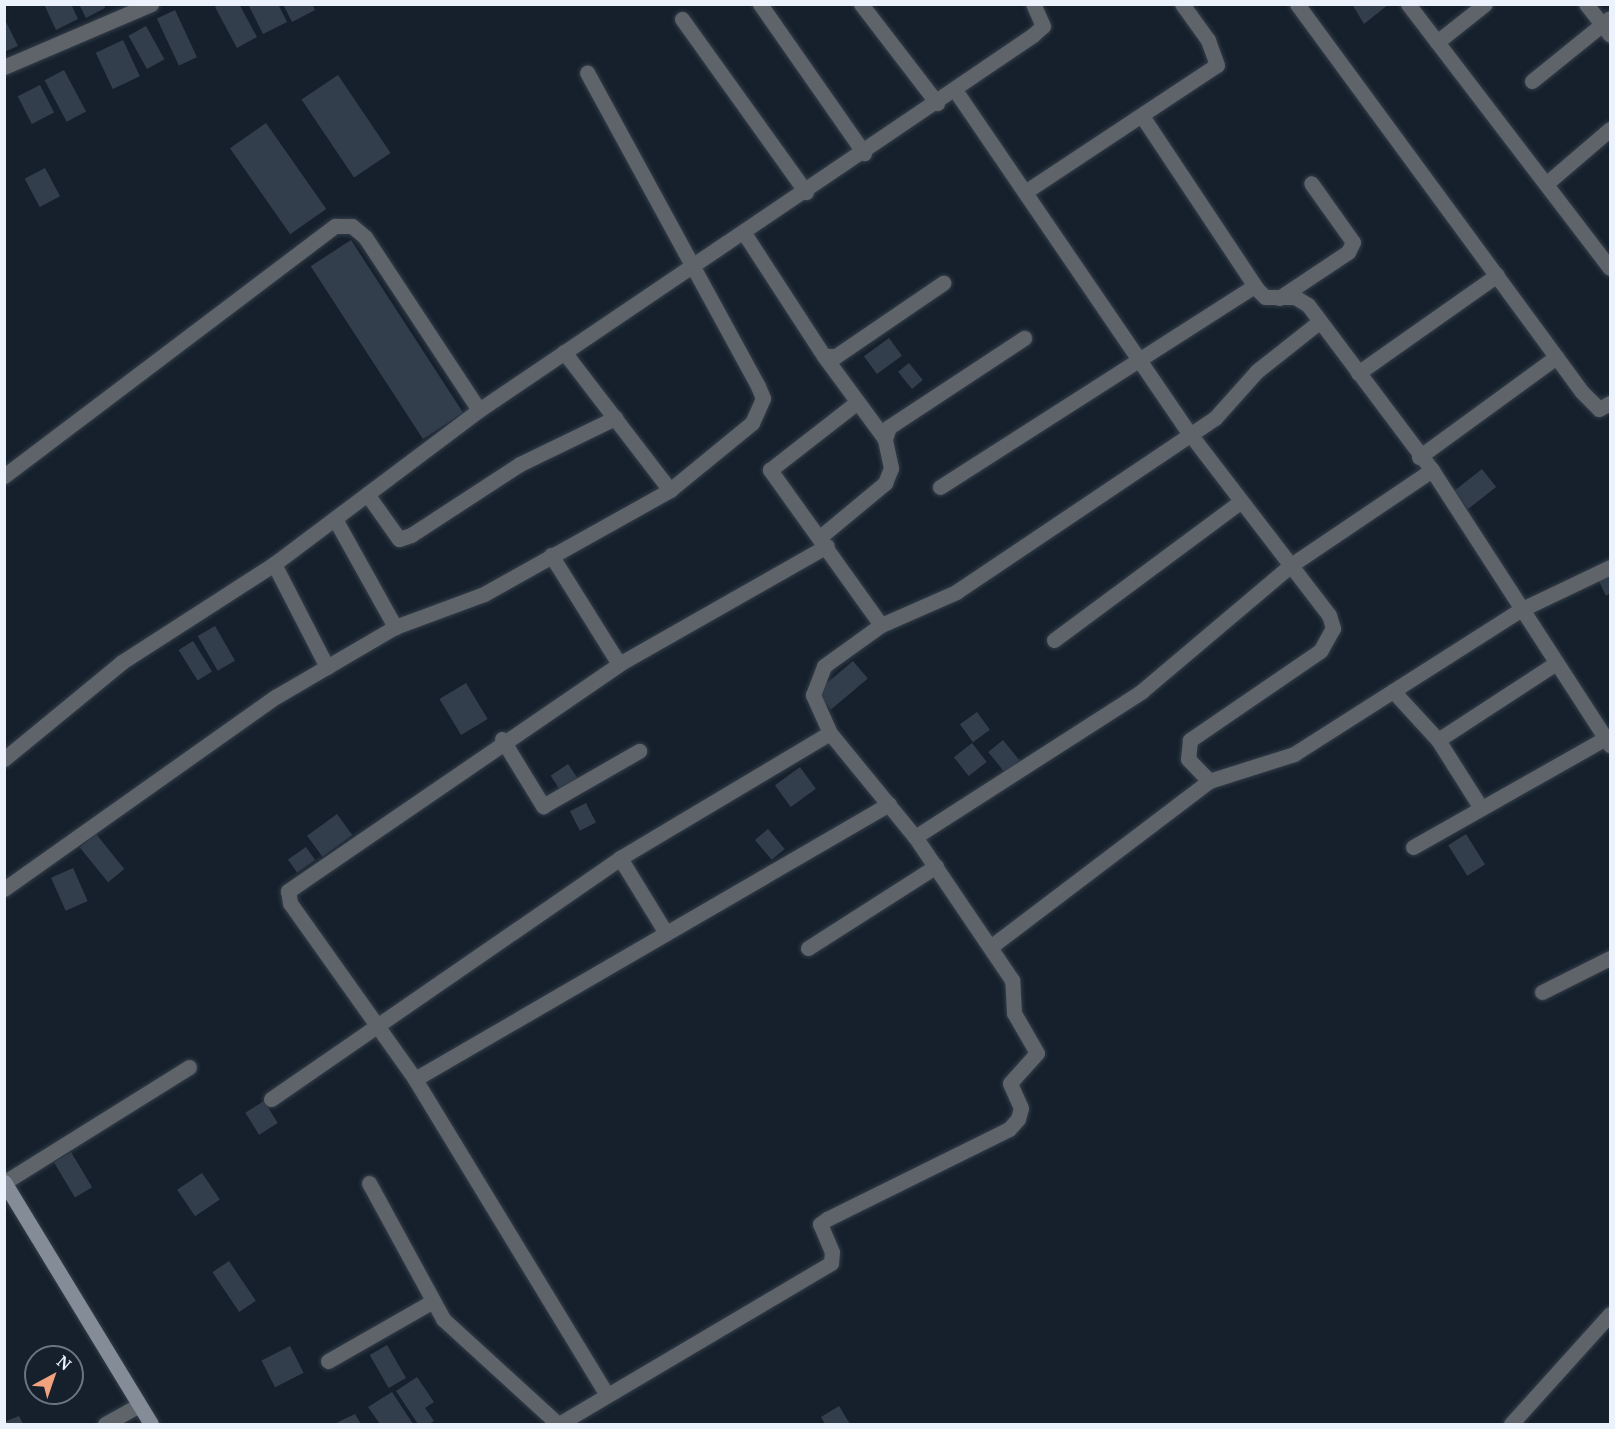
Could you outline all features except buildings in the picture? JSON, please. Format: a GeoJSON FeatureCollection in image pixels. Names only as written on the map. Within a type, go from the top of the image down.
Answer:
{"type":"FeatureCollection","features":[{"type":"Feature","properties":{"kind":"main road"},"geometry":{"type":"LineString","coordinates":[[4,1182],[151,1425]]}},
{"type":"Feature","properties":{"kind":"street"},"geometry":{"type":"LineString","coordinates":[[4,67],[151,4]]}},
{"type":"Feature","properties":{"kind":"street"},"geometry":{"type":"LineString","coordinates":[[760,4],[864,153]]}},
{"type":"Feature","properties":{"kind":"street"},"geometry":{"type":"LineString","coordinates":[[861,4],[937,103]]}},
{"type":"Feature","properties":{"kind":"street"},"geometry":{"type":"LineString","coordinates":[[4,759],[122,662],[274,564],[479,410],[864,153],[1043,26],[1034,4]]}},
{"type":"Feature","properties":{"kind":"street"},"geometry":{"type":"LineString","coordinates":[[1025,192],[1217,65],[1208,40],[1182,4]]}},
{"type":"Feature","properties":{"kind":"street"},"geometry":{"type":"LineString","coordinates":[[1298,4],[1556,357],[1599,409],[1611,403]]}},
{"type":"Feature","properties":{"kind":"street"},"geometry":{"type":"LineString","coordinates":[[1408,4],[1609,261]]}},
{"type":"Feature","properties":{"kind":"street"},"geometry":{"type":"LineString","coordinates":[[1437,42],[1485,4]]}},
{"type":"Feature","properties":{"kind":"street"},"geometry":{"type":"LineString","coordinates":[[1532,81],[1608,26],[1586,4]]}},
{"type":"Feature","properties":{"kind":"street"},"geometry":{"type":"LineString","coordinates":[[682,19],[806,192]]}},
{"type":"Feature","properties":{"kind":"street"},"geometry":{"type":"LineString","coordinates":[[4,889],[278,696],[395,627],[484,594],[670,490],[752,423],[763,398],[696,265],[587,72]]}},
{"type":"Feature","properties":{"kind":"street"},"geometry":{"type":"LineString","coordinates":[[955,90],[1190,434],[1240,502],[1324,605],[1334,628],[1320,651],[1190,740],[1188,759],[1209,781]]}},
{"type":"Feature","properties":{"kind":"street"},"geometry":{"type":"LineString","coordinates":[[1142,116],[1254,286],[1266,297],[1295,297],[1320,321],[1419,457],[1432,470],[1520,610],[1608,741],[1413,847]]}},
{"type":"Feature","properties":{"kind":"street"},"geometry":{"type":"LineString","coordinates":[[1547,183],[1611,129]]}},
{"type":"Feature","properties":{"kind":"street"},"geometry":{"type":"LineString","coordinates":[[1279,298],[1348,252],[1353,242],[1311,183]]}},
{"type":"Feature","properties":{"kind":"street"},"geometry":{"type":"LineString","coordinates":[[4,476],[335,226],[352,226],[365,237],[479,410]]}},
{"type":"Feature","properties":{"kind":"street"},"geometry":{"type":"LineString","coordinates":[[607,1395],[415,1079],[290,903],[288,891],[502,740],[619,664],[824,542],[885,483],[891,468],[885,439],[856,403],[744,233]]}},
{"type":"Feature","properties":{"kind":"street"},"geometry":{"type":"LineString","coordinates":[[1358,373],[1497,275]]}},
{"type":"Feature","properties":{"kind":"street"},"geometry":{"type":"LineString","coordinates":[[824,356],[836,356],[944,283]]}},
{"type":"Feature","properties":{"kind":"street"},"geometry":{"type":"LineString","coordinates":[[940,487],[1137,356],[1254,286]]}},
{"type":"Feature","properties":{"kind":"street"},"geometry":{"type":"LineString","coordinates":[[369,1183],[443,1319],[558,1425],[831,1263],[832,1252],[821,1233],[827,1219],[1009,1129],[1021,1108],[1010,1083],[1037,1053],[1014,1012],[1012,980],[993,945],[915,837],[830,733],[813,695],[817,676],[881,625],[956,592],[1232,405],[1257,371],[1320,321]]}},
{"type":"Feature","properties":{"kind":"street"},"geometry":{"type":"LineString","coordinates":[[885,439],[899,418],[1024,338]]}},
{"type":"Feature","properties":{"kind":"street"},"geometry":{"type":"LineString","coordinates":[[564,352],[670,490]]}},
{"type":"Feature","properties":{"kind":"street"},"geometry":{"type":"LineString","coordinates":[[1419,457],[1556,357]]}},
{"type":"Feature","properties":{"kind":"street"},"geometry":{"type":"LineString","coordinates":[[856,403],[770,470],[773,482],[824,542],[881,625]]}},
{"type":"Feature","properties":{"kind":"street"},"geometry":{"type":"LineString","coordinates":[[367,494],[399,539],[411,535],[520,464],[615,418]]}},
{"type":"Feature","properties":{"kind":"street"},"geometry":{"type":"LineString","coordinates":[[915,837],[1142,691],[1291,565],[1432,470]]}},
{"type":"Feature","properties":{"kind":"street"},"geometry":{"type":"LineString","coordinates":[[1054,640],[1240,502]]}},
{"type":"Feature","properties":{"kind":"street"},"geometry":{"type":"LineString","coordinates":[[335,519],[395,627]]}},
{"type":"Feature","properties":{"kind":"street"},"geometry":{"type":"LineString","coordinates":[[551,555],[619,664]]}},
{"type":"Feature","properties":{"kind":"street"},"geometry":{"type":"LineString","coordinates":[[274,564],[327,667]]}},
{"type":"Feature","properties":{"kind":"street"},"geometry":{"type":"LineString","coordinates":[[993,945],[1209,781],[1294,754],[1520,610],[1611,567]]}},
{"type":"Feature","properties":{"kind":"street"},"geometry":{"type":"LineString","coordinates":[[1438,740],[1556,663]]}},
{"type":"Feature","properties":{"kind":"street"},"geometry":{"type":"LineString","coordinates":[[1393,691],[1438,740],[1481,808]]}},
{"type":"Feature","properties":{"kind":"street"},"geometry":{"type":"LineString","coordinates":[[271,1099],[621,858],[830,733]]}},
{"type":"Feature","properties":{"kind":"street"},"geometry":{"type":"LineString","coordinates":[[502,740],[543,806],[639,751]]}},
{"type":"Feature","properties":{"kind":"street"},"geometry":{"type":"LineString","coordinates":[[415,1079],[889,804]]}},
{"type":"Feature","properties":{"kind":"street"},"geometry":{"type":"LineString","coordinates":[[621,858],[666,933]]}},
{"type":"Feature","properties":{"kind":"street"},"geometry":{"type":"LineString","coordinates":[[808,948],[936,866]]}},
{"type":"Feature","properties":{"kind":"street"},"geometry":{"type":"LineString","coordinates":[[1542,992],[1611,958]]}},
{"type":"Feature","properties":{"kind":"street"},"geometry":{"type":"LineString","coordinates":[[4,1182],[189,1067]]}},
{"type":"Feature","properties":{"kind":"street"},"geometry":{"type":"LineString","coordinates":[[328,1361],[433,1301]]}},
{"type":"Feature","properties":{"kind":"street"},"geometry":{"type":"LineString","coordinates":[[1511,1425],[1611,1314]]}},
{"type":"Feature","properties":{"kind":"street"},"geometry":{"type":"LineString","coordinates":[[105,1425],[139,1405]]}}]}
